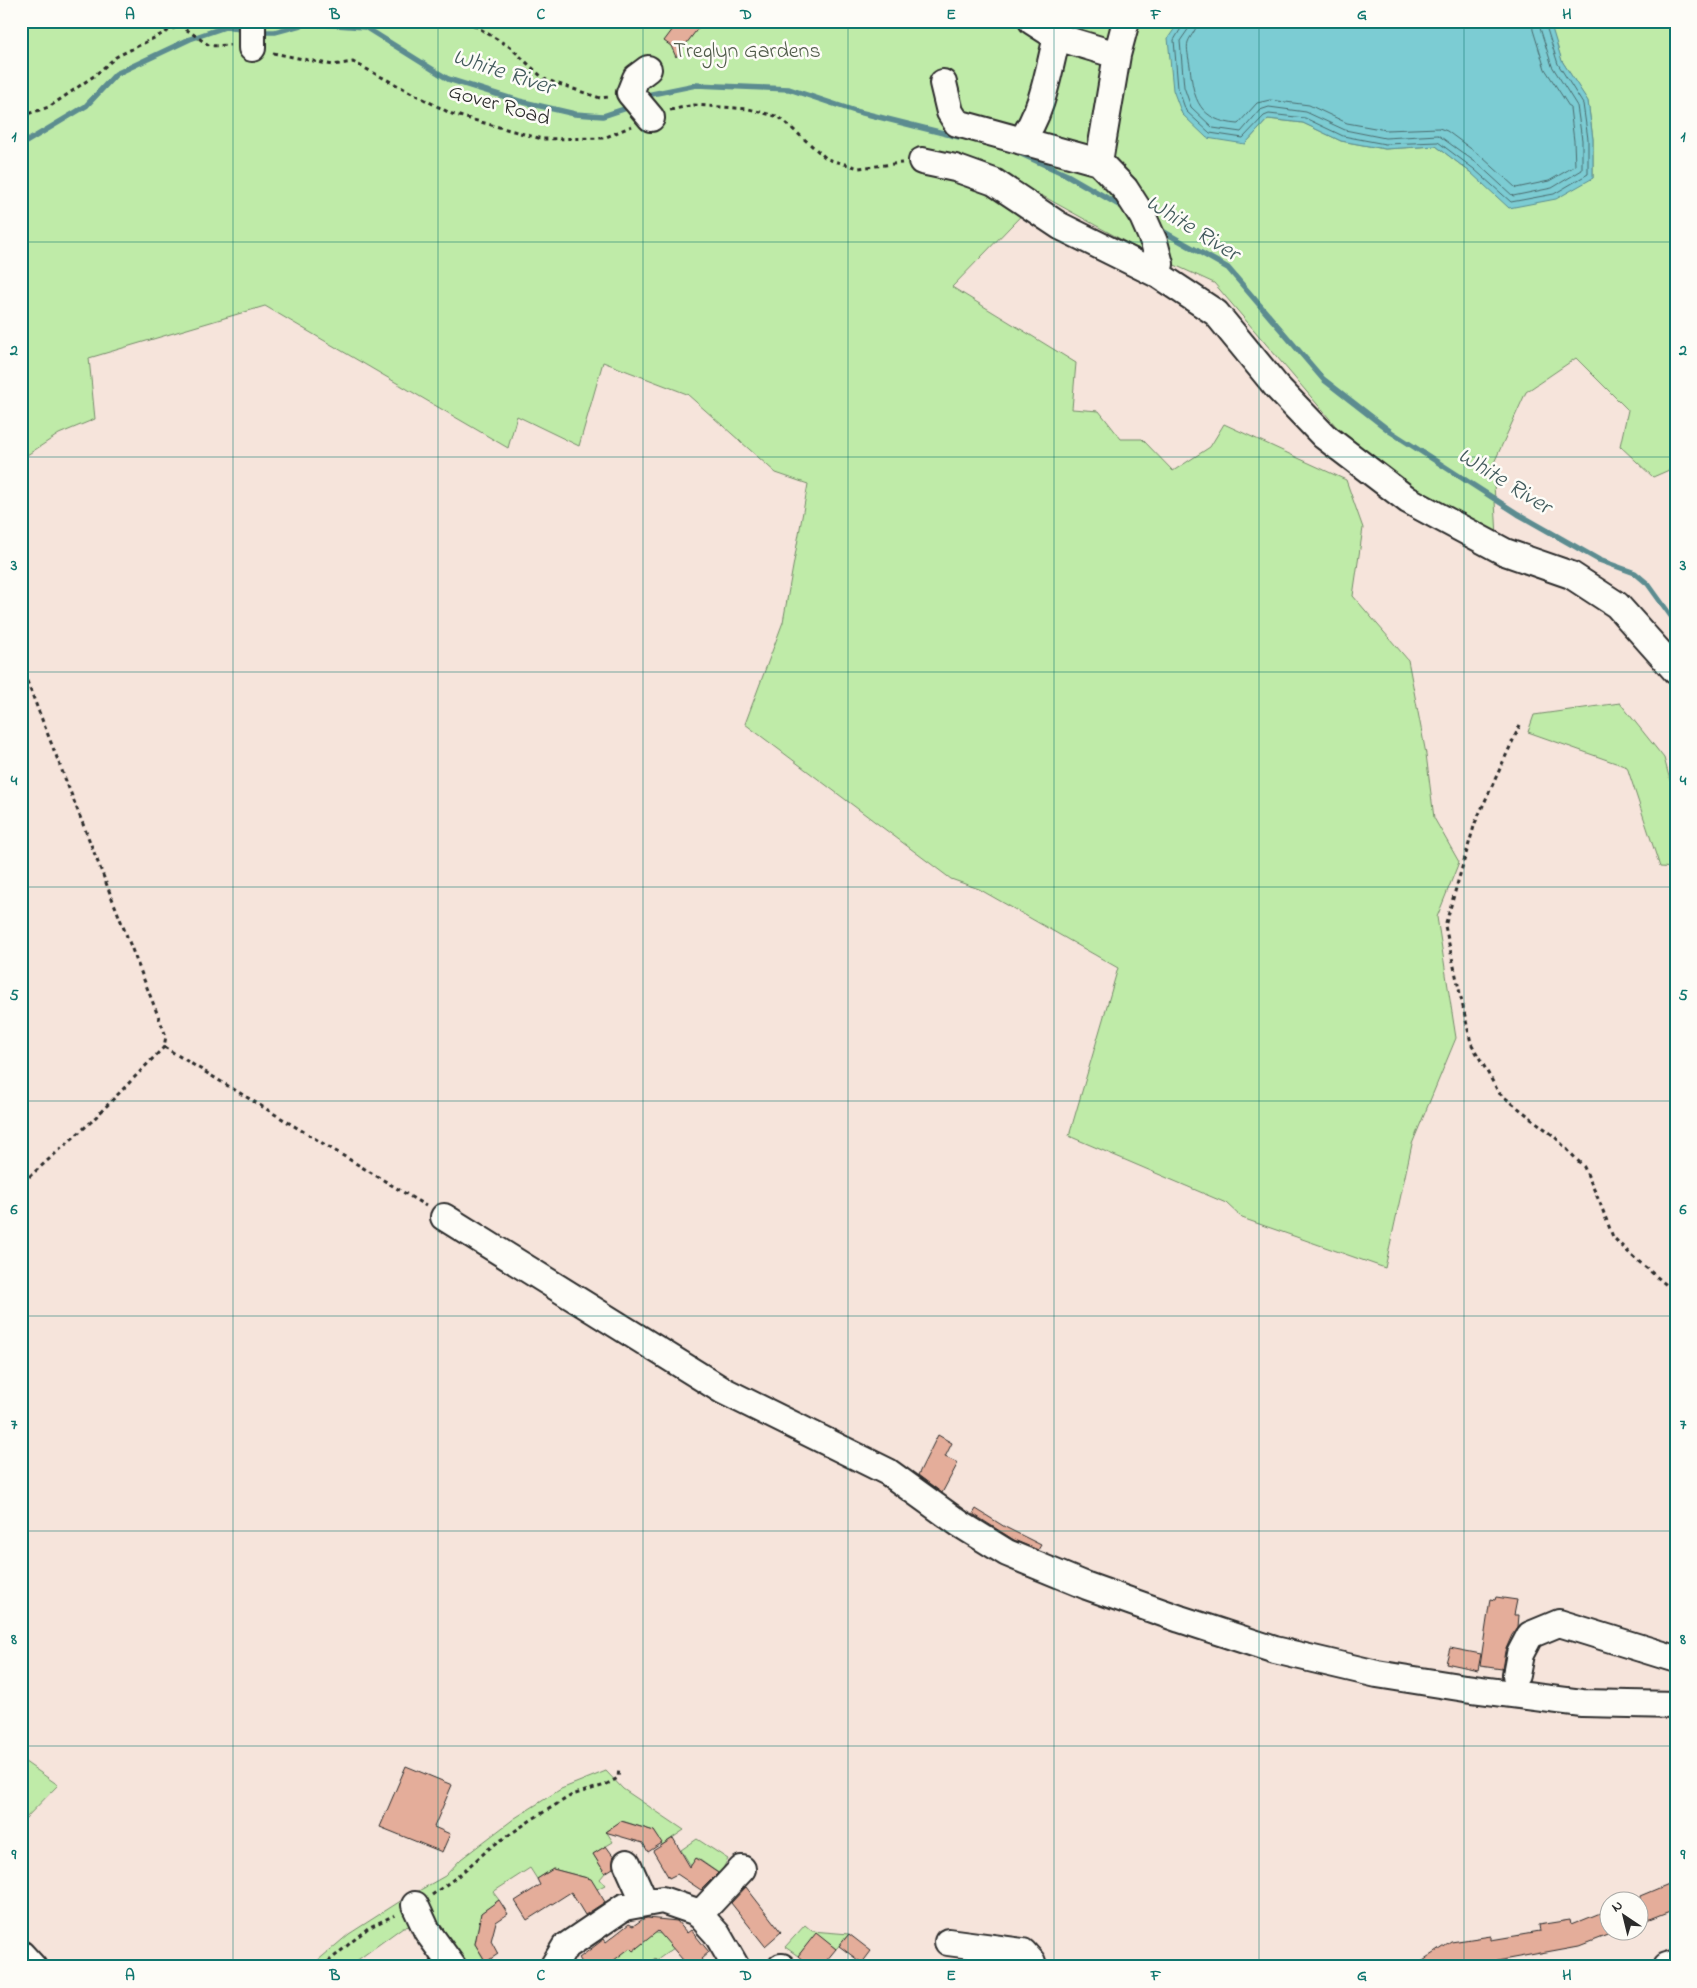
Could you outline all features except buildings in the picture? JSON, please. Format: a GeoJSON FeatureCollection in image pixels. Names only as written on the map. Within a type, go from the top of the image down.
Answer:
{"type":"FeatureCollection","features":[{"type":"Feature","properties":{"kind":"street"},"geometry":{"type":"LineString","coordinates":[[1032,21],[1057,37],[1117,56]]}},
{"type":"Feature","properties":{"kind":"street"},"geometry":{"type":"LineString","coordinates":[[1099,162],[1117,56],[1126,21]]}},
{"type":"Feature","properties":{"kind":"street"},"geometry":{"type":"LineString","coordinates":[[1021,142],[1039,110],[1057,37]]}},
{"type":"Feature","properties":{"kind":"street"},"geometry":{"type":"LineString","coordinates":[[639,104],[636,78],[648,70]]}},
{"type":"Feature","properties":{"kind":"street"},"geometry":{"type":"LineString","coordinates":[[943,83],[950,112],[956,123],[1099,162],[1125,189],[1146,222],[1160,264],[1157,274]]}},
{"type":"Feature","properties":{"kind":"street"},"geometry":{"type":"LineString","coordinates":[[922,161],[955,168],[994,182],[1060,226],[1157,274],[1216,313],[1276,386],[1324,436],[1408,500],[1505,552],[1571,575],[1617,605],[1676,672]]}},
{"type":"Feature","properties":{"kind":"street"},"geometry":{"type":"LineString","coordinates":[[444,1217],[722,1390],[888,1472],[960,1524],[1007,1553],[1087,1586],[1275,1650],[1377,1674],[1582,1703],[1676,1705]]}},
{"type":"Feature","properties":{"kind":"street"},"geometry":{"type":"LineString","coordinates":[[1516,1675],[1520,1654],[1530,1635],[1559,1623],[1676,1659]]}},
{"type":"Feature","properties":{"kind":"street"},"geometry":{"type":"LineString","coordinates":[[627,1863],[645,1903]]}},
{"type":"Feature","properties":{"kind":"street"},"geometry":{"type":"LineString","coordinates":[[699,1915],[742,1869]]}},
{"type":"Feature","properties":{"kind":"street"},"geometry":{"type":"LineString","coordinates":[[553,1967],[566,1947],[624,1907],[662,1900],[697,1912],[716,1934],[736,1967]]}},
{"type":"Feature","properties":{"kind":"street"},"geometry":{"type":"LineString","coordinates":[[415,1905],[427,1931],[453,1967]]}},
{"type":"Feature","properties":{"kind":"street"},"geometry":{"type":"LineString","coordinates":[[948,1942],[1023,1952],[1032,1962],[1033,1967]]}},
{"type":"Feature","properties":{"kind":"street"},"geometry":{"type":"LineString","coordinates":[[21,1954],[33,1967]]}},
{"type":"Feature","properties":{"kind":"street"},"geometry":{"type":"LineString","coordinates":[[1666,1967],[1676,1964]]}},
{"type":"Feature","properties":{"kind":"path"},"geometry":{"type":"LineString","coordinates":[[467,21],[510,47],[544,79],[600,98],[639,104]]}},
{"type":"Feature","properties":{"kind":"path","name":"Gover Road"},"geometry":{"type":"LineString","coordinates":[[21,116],[49,107],[94,76],[116,57],[180,25],[210,46],[236,45],[252,33],[332,65],[354,62],[452,114],[542,139],[604,138],[639,104],[672,109],[694,105],[749,109],[779,117],[827,159],[859,168],[922,161]]}},
{"type":"Feature","properties":{"kind":"path"},"geometry":{"type":"LineString","coordinates":[[21,666],[166,1036],[164,1047],[92,1122],[21,1184]]}},
{"type":"Feature","properties":{"kind":"path"},"geometry":{"type":"LineString","coordinates":[[1520,724],[1475,823],[1445,926],[1471,1043],[1500,1093],[1554,1136],[1584,1167],[1613,1237],[1630,1255],[1676,1292]]}},
{"type":"Feature","properties":{"kind":"path"},"geometry":{"type":"LineString","coordinates":[[164,1047],[444,1217]]}},
{"type":"Feature","properties":{"kind":"path"},"geometry":{"type":"LineString","coordinates":[[322,1967],[368,1928],[415,1905],[458,1876],[491,1847],[534,1818],[572,1795],[605,1785],[618,1778],[619,1768]]}},
{"type":"Feature","properties":{"kind":"path"},"geometry":{"type":"LineString","coordinates":[[646,1967],[655,1961],[660,1967]]}},
{"type":"Feature","properties":{"kind":"green space","name":"Treglyn Gardens"},"geometry":{"type":"Polygon","coordinates":[[[21,21],[1180,21],[1169,38],[1245,144],[1268,119],[1303,123],[1341,141],[1385,149],[1436,146],[1470,172],[1593,178],[1593,139],[1588,102],[1562,61],[1550,25],[1552,21],[1676,21],[1676,467],[1653,477],[1620,446],[1628,410],[1576,358],[1526,392],[1493,465],[1497,537],[1414,487],[1340,431],[1214,283],[1133,246],[1041,195],[952,287],[1076,363],[1072,409],[1099,411],[1121,439],[1142,439],[1173,471],[1210,447],[1224,424],[1346,480],[1363,528],[1353,596],[1408,660],[1426,754],[1434,818],[1459,862],[1437,917],[1456,1038],[1412,1144],[1385,1268],[1242,1218],[1226,1203],[1069,1136],[1118,968],[979,889],[951,879],[745,724],[783,622],[808,484],[776,473],[687,394],[603,362],[579,446],[517,416],[508,448],[265,306],[89,358],[95,419],[59,434],[21,459],[21,21]]]}},
{"type":"Feature","properties":{"kind":"green space"},"geometry":{"type":"Polygon","coordinates":[[[1620,703],[1664,758],[1676,802],[1676,868],[1660,867],[1627,767],[1528,732],[1534,715],[1620,703]]]}},
{"type":"Feature","properties":{"kind":"green space"},"geometry":{"type":"Polygon","coordinates":[[[21,1759],[58,1785],[21,1823],[21,1759]]]}},
{"type":"Feature","properties":{"kind":"green space"},"geometry":{"type":"Polygon","coordinates":[[[606,1771],[623,1789],[684,1830],[662,1845],[654,1831],[622,1821],[606,1831],[613,1842],[593,1854],[605,1873],[600,1879],[605,1885],[595,1890],[587,1878],[553,1869],[537,1879],[530,1868],[493,1892],[499,1900],[481,1913],[475,1944],[485,1961],[490,1959],[494,1967],[467,1967],[437,1924],[403,1927],[348,1967],[310,1967],[349,1934],[399,1902],[445,1876],[461,1859],[515,1818],[561,1789],[606,1771]]]}},
{"type":"Feature","properties":{"kind":"green space"},"geometry":{"type":"Polygon","coordinates":[[[697,1839],[728,1859],[720,1874],[697,1858],[691,1866],[681,1850],[697,1839]]]}},
{"type":"Feature","properties":{"kind":"green space"},"geometry":{"type":"Polygon","coordinates":[[[805,1925],[812,1931],[849,1934],[836,1949],[816,1934],[798,1956],[785,1947],[805,1925]]]}},
{"type":"Feature","properties":{"kind":"green space"},"geometry":{"type":"Polygon","coordinates":[[[652,1932],[671,1936],[674,1948],[657,1960],[655,1958],[644,1967],[605,1967],[628,1946],[633,1951],[652,1932]]]}},
{"type":"Feature","properties":{"kind":"water"},"geometry":{"type":"Polygon","coordinates":[[[1180,21],[1552,21],[1551,25],[1562,61],[1588,101],[1593,139],[1593,178],[1556,199],[1509,208],[1470,172],[1436,146],[1385,149],[1341,141],[1303,123],[1268,119],[1245,144],[1207,138],[1182,114],[1173,90],[1168,38],[1180,21]]]}},
{"type":"Feature","properties":{"kind":"waterway","name":"White River"},"geometry":{"type":"LineString","coordinates":[[258,32],[275,32],[308,23],[365,27],[448,79],[519,101],[575,114],[603,116],[630,107]]}},
{"type":"Feature","properties":{"kind":"waterway","name":"White River"},"geometry":{"type":"LineString","coordinates":[[21,145],[86,106],[116,74],[190,39],[228,26],[246,31]]}},
{"type":"Feature","properties":{"kind":"waterway","name":"White River"},"geometry":{"type":"LineString","coordinates":[[647,95],[696,85],[789,89],[855,111],[959,137]]}},
{"type":"Feature","properties":{"kind":"waterway","name":"White River"},"geometry":{"type":"LineString","coordinates":[[1017,152],[1067,175],[1126,209]]}},
{"type":"Feature","properties":{"kind":"waterway","name":"White River"},"geometry":{"type":"LineString","coordinates":[[1157,228],[1228,268],[1323,379],[1391,432],[1518,514],[1599,560],[1635,573],[1648,584],[1676,623]]}}]}
